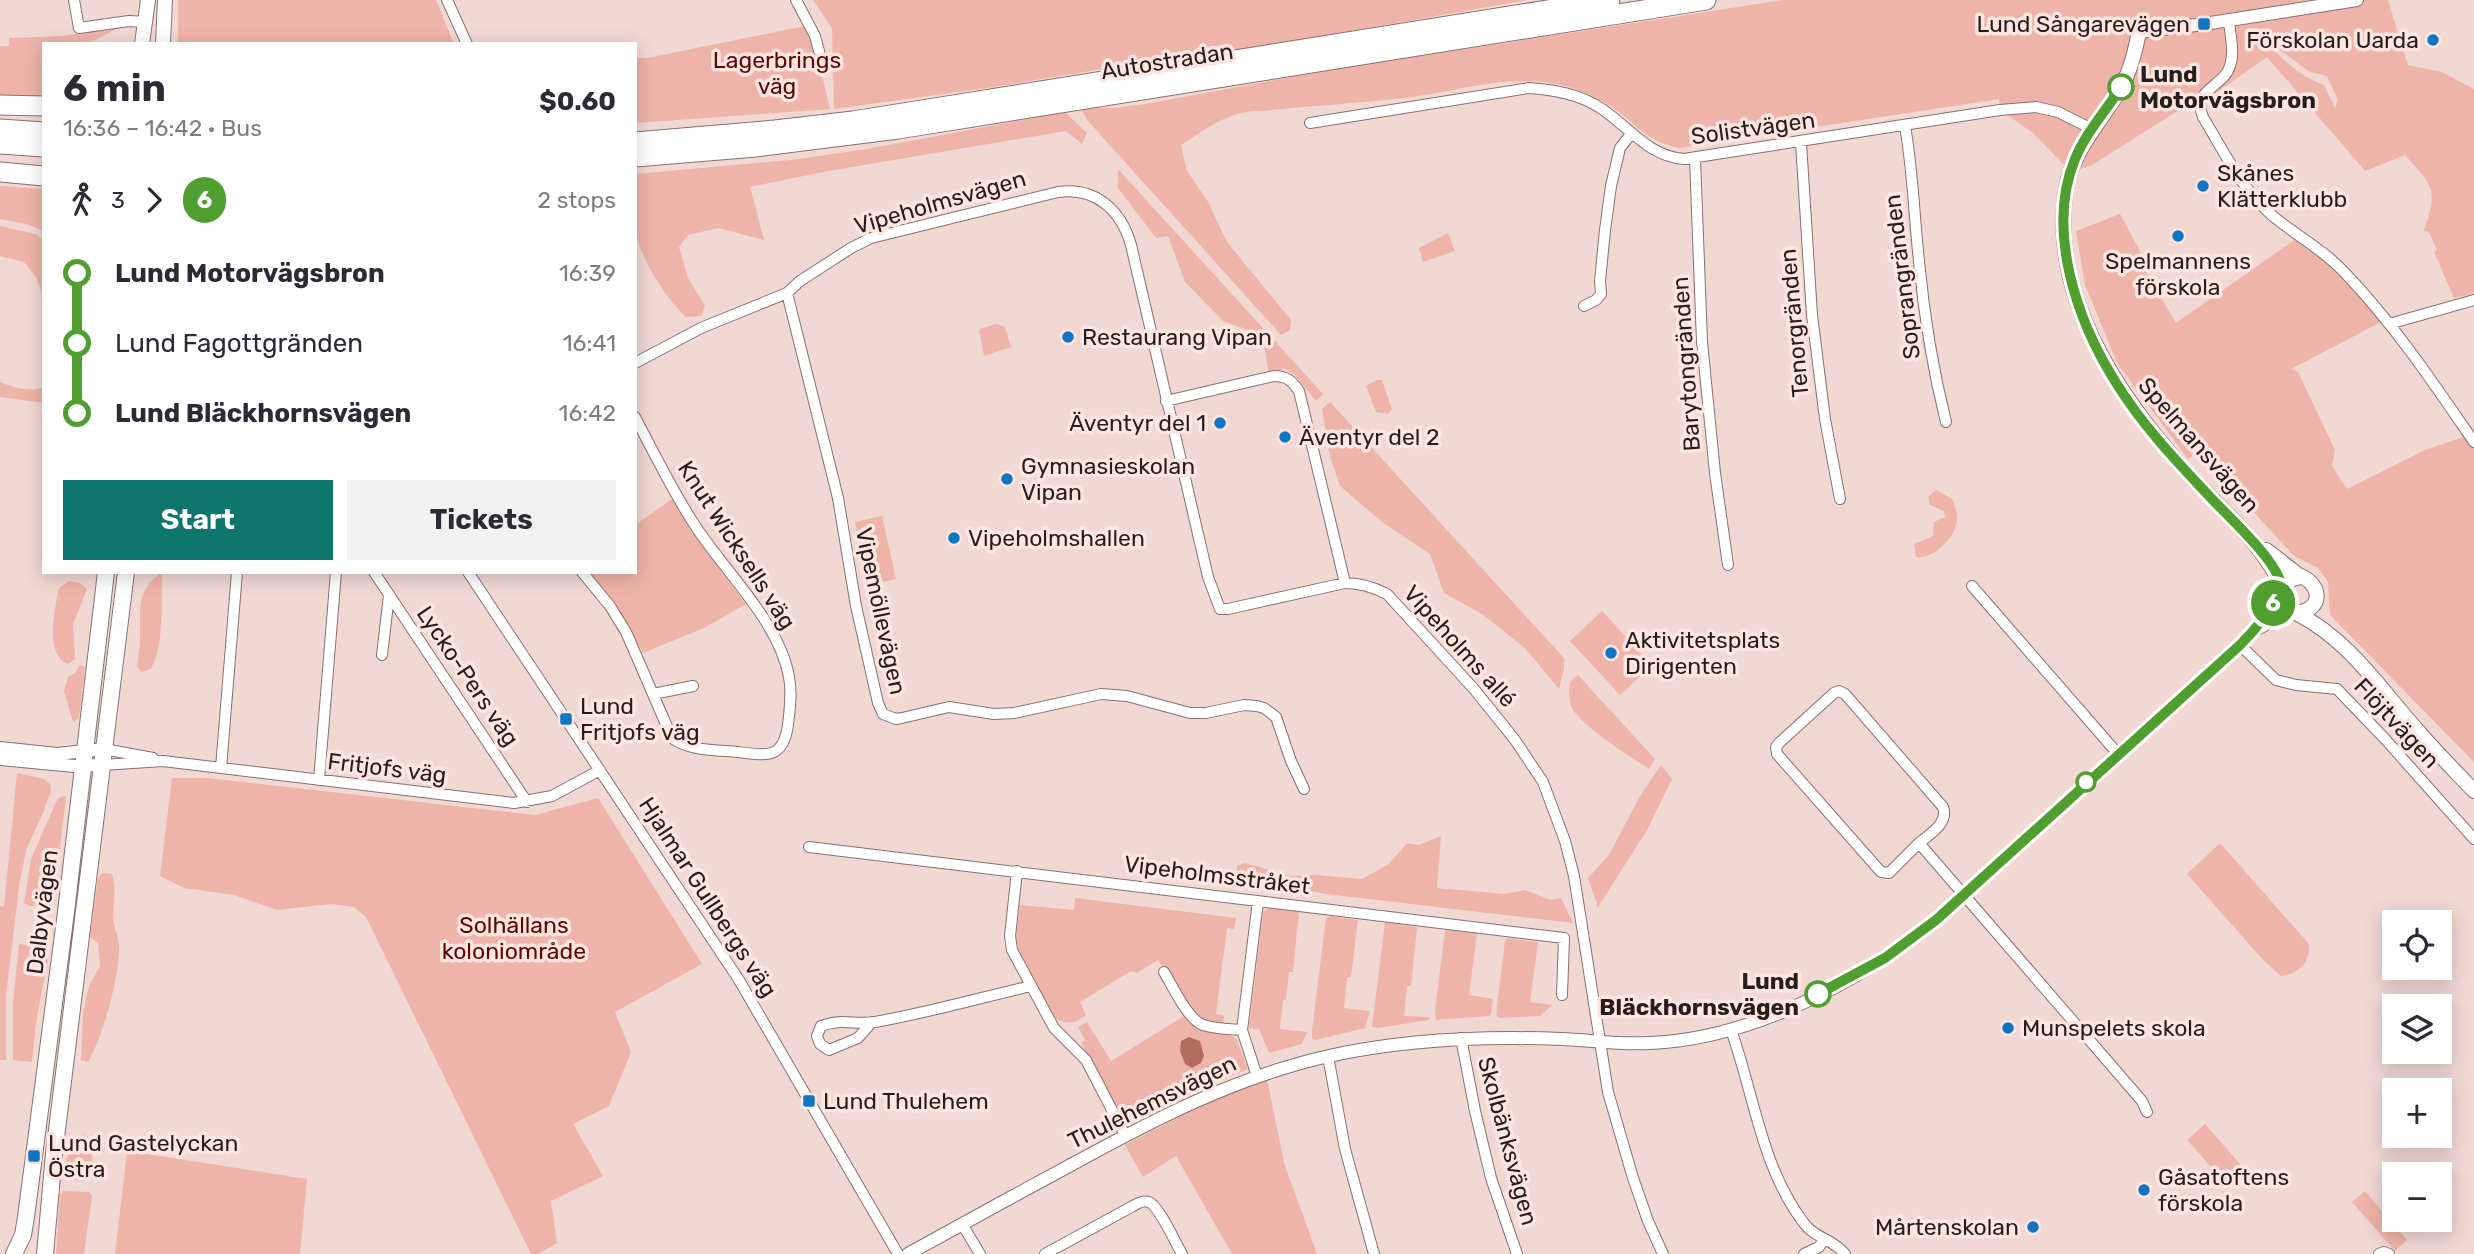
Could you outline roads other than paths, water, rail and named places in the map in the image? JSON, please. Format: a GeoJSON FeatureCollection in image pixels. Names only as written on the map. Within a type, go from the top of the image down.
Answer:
{"type":"FeatureCollection","features":[{"type":"Feature","properties":{"kind":"highway","name":"Autostradan"},"geometry":{"type":"LineString","coordinates":[[637,142],[750,133],[852,121],[1610,0]]}},
{"type":"Feature","properties":{"kind":"highway","name":"Autostradan"},"geometry":{"type":"LineString","coordinates":[[637,157],[756,147],[898,129],[1706,0]]}},
{"type":"Feature","properties":{"kind":"highway"},"geometry":{"type":"LineString","coordinates":[[0,104],[42,106]]}},
{"type":"Feature","properties":{"kind":"highway"},"geometry":{"type":"LineString","coordinates":[[0,130],[42,132]]}},
{"type":"Feature","properties":{"kind":"highway"},"geometry":{"type":"LineString","coordinates":[[0,144],[42,147]]}},
{"type":"Feature","properties":{"kind":"highway"},"geometry":{"type":"LineString","coordinates":[[0,172],[42,176]]}},
{"type":"Feature","properties":{"kind":"main road"},"geometry":{"type":"LineString","coordinates":[[142,42],[148,0]]}},
{"type":"Feature","properties":{"kind":"main road"},"geometry":{"type":"LineString","coordinates":[[163,42],[165,0]]}},
{"type":"Feature","properties":{"kind":"main road","name":"Spelmansvägen"},"geometry":{"type":"LineString","coordinates":[[2138,32],[2130,68],[2121,87],[2074,160],[2066,188],[2064,219],[2069,265],[2084,317],[2104,363],[2137,413],[2273,567],[2286,610],[2321,625],[2371,676],[2417,731],[2474,791]]}},
{"type":"Feature","properties":{"kind":"main road","name":"Spelmansvägen"},"geometry":{"type":"LineString","coordinates":[[2248,537],[2313,584],[2316,594],[2314,605],[2321,625]]}},
{"type":"Feature","properties":{"kind":"main road","name":"Dalbyvägen"},"geometry":{"type":"LineString","coordinates":[[14,1254],[23,1236],[26,1217],[66,912],[106,574]]}},
{"type":"Feature","properties":{"kind":"main road","name":"Dalbyvägen"},"geometry":{"type":"LineString","coordinates":[[45,1254],[54,1154],[125,574]]}},
{"type":"Feature","properties":{"kind":"main road"},"geometry":{"type":"LineString","coordinates":[[2281,591],[2286,581],[2300,576]]}},
{"type":"Feature","properties":{"kind":"main road"},"geometry":{"type":"LineString","coordinates":[[2296,613],[2310,610],[2314,605]]}},
{"type":"Feature","properties":{"kind":"street"},"geometry":{"type":"LineString","coordinates":[[74,0],[79,28],[129,21],[145,22]]}},
{"type":"Feature","properties":{"kind":"street"},"geometry":{"type":"LineString","coordinates":[[447,0],[466,42]]}},
{"type":"Feature","properties":{"kind":"street"},"geometry":{"type":"LineString","coordinates":[[796,0],[815,36],[819,51]]}},
{"type":"Feature","properties":{"kind":"street"},"geometry":{"type":"LineString","coordinates":[[2138,32],[2357,0]]}},
{"type":"Feature","properties":{"kind":"street"},"geometry":{"type":"LineString","coordinates":[[2229,20],[2231,65],[2228,72],[2203,96],[2200,109],[2238,178],[2274,216],[2320,250],[2344,272],[2389,324],[2474,442]]}},
{"type":"Feature","properties":{"kind":"street","name":"Solistvägen"},"geometry":{"type":"LineString","coordinates":[[1310,123],[1529,88],[1560,91],[1591,102],[1644,145],[1677,159],[1801,143],[2000,110],[2036,107],[2058,112],[2092,129]]}},
{"type":"Feature","properties":{"kind":"street","name":"Soprangränden"},"geometry":{"type":"LineString","coordinates":[[1905,126],[1910,153],[1923,302],[1946,422]]}},
{"type":"Feature","properties":{"kind":"street"},"geometry":{"type":"LineString","coordinates":[[1584,306],[1596,300],[1601,293],[1608,202],[1620,148],[1631,134]]}},
{"type":"Feature","properties":{"kind":"street","name":"Tenorgränden"},"geometry":{"type":"LineString","coordinates":[[1801,143],[1812,315],[1825,419],[1840,499]]}},
{"type":"Feature","properties":{"kind":"street","name":"Barytongränden"},"geometry":{"type":"LineString","coordinates":[[1695,158],[1702,342],[1715,473],[1728,565]]}},
{"type":"Feature","properties":{"kind":"street","name":"Vipeholmsvägen"},"geometry":{"type":"LineString","coordinates":[[637,362],[701,328],[787,293],[810,274],[872,238],[1058,192],[1079,191],[1101,199],[1117,215],[1131,245]]}},
{"type":"Feature","properties":{"kind":"street","name":"Vipeholms allé"},"geometry":{"type":"LineString","coordinates":[[1131,245],[1208,578],[1220,609],[1345,583],[1370,586],[1387,594],[1474,689],[1515,740],[1543,782],[1562,832],[1574,876],[1608,1092],[1648,1222],[1663,1254]]}},
{"type":"Feature","properties":{"kind":"street","name":"Vipemöllevägen"},"geometry":{"type":"LineString","coordinates":[[787,293],[838,498],[856,606],[878,703],[883,714],[896,719],[949,707],[994,714],[1014,713],[1101,694],[1126,696],[1190,713],[1206,713],[1244,705],[1257,706],[1276,717],[1304,789]]}},
{"type":"Feature","properties":{"kind":"street"},"geometry":{"type":"LineString","coordinates":[[2389,324],[2474,300]]}},
{"type":"Feature","properties":{"kind":"street"},"geometry":{"type":"LineString","coordinates":[[1166,401],[1274,376],[1282,376],[1293,383],[1299,391],[1345,583]]}},
{"type":"Feature","properties":{"kind":"street","name":"Knut Wicksells väg"},"geometry":{"type":"LineString","coordinates":[[640,438],[686,512],[745,592],[780,651],[788,669],[791,687],[785,741],[777,751],[761,755],[681,744],[669,734],[653,694]]}},
{"type":"Feature","properties":{"kind":"street"},"geometry":{"type":"LineString","coordinates":[[221,768],[237,574]]}},
{"type":"Feature","properties":{"kind":"street"},"geometry":{"type":"LineString","coordinates":[[318,780],[336,574]]}},
{"type":"Feature","properties":{"kind":"street","name":"Lycko-Pers väg"},"geometry":{"type":"LineString","coordinates":[[375,574],[527,802]]}},
{"type":"Feature","properties":{"kind":"street","name":"Hjalmar Gullbergs väg"},"geometry":{"type":"LineString","coordinates":[[469,574],[739,980],[898,1254]]}},
{"type":"Feature","properties":{"kind":"street"},"geometry":{"type":"LineString","coordinates":[[584,574],[618,617],[653,694],[693,686]]}},
{"type":"Feature","properties":{"kind":"street"},"geometry":{"type":"LineString","coordinates":[[1972,586],[2118,754]]}},
{"type":"Feature","properties":{"kind":"street","name":"Thulehemsvägen"},"geometry":{"type":"LineString","coordinates":[[908,1254],[1125,1135],[1196,1100],[1257,1076],[1328,1056],[1412,1041],[1461,1038],[1648,1044],[1686,1040],[1731,1030],[1772,1016],[1885,958],[1936,920],[2240,645],[2256,629],[2281,591]]}},
{"type":"Feature","properties":{"kind":"street"},"geometry":{"type":"LineString","coordinates":[[382,654],[389,595]]}},
{"type":"Feature","properties":{"kind":"street","name":"Thulehemsvägen"},"geometry":{"type":"LineString","coordinates":[[2256,629],[2275,619],[2296,613]]}},
{"type":"Feature","properties":{"kind":"street","name":"Flöjtvägen"},"geometry":{"type":"LineString","coordinates":[[2240,645],[2276,680],[2295,685],[2337,689],[2474,839]]}},
{"type":"Feature","properties":{"kind":"street"},"geometry":{"type":"LineString","coordinates":[[1839,691],[1845,694],[1943,807],[1944,820],[1919,843],[1889,873],[1881,872],[1777,754],[1776,747],[1779,743],[1834,693],[1839,691]]}},
{"type":"Feature","properties":{"kind":"street"},"geometry":{"type":"LineString","coordinates":[[0,748],[83,759]]}},
{"type":"Feature","properties":{"kind":"street"},"geometry":{"type":"LineString","coordinates":[[0,759],[103,757]]}},
{"type":"Feature","properties":{"kind":"street","name":"Fritjofs väg"},"geometry":{"type":"LineString","coordinates":[[103,757],[163,761],[480,800],[527,802],[560,793],[600,771]]}},
{"type":"Feature","properties":{"kind":"street"},"geometry":{"type":"LineString","coordinates":[[1919,843],[2142,1101],[2147,1112]]}},
{"type":"Feature","properties":{"kind":"street","name":"Vipeholmsstråket"},"geometry":{"type":"LineString","coordinates":[[808,847],[1564,938],[1562,995]]}},
{"type":"Feature","properties":{"kind":"street"},"geometry":{"type":"LineString","coordinates":[[1017,871],[1010,942],[1054,1028],[1086,1060],[1125,1135]]}},
{"type":"Feature","properties":{"kind":"street"},"geometry":{"type":"LineString","coordinates":[[1257,1076],[1242,1030],[1258,901]]}},
{"type":"Feature","properties":{"kind":"street"},"geometry":{"type":"LineString","coordinates":[[1164,972],[1198,1023],[1242,1030]]}},
{"type":"Feature","properties":{"kind":"street"},"geometry":{"type":"LineString","coordinates":[[872,1022],[858,1038],[829,1050],[820,1044],[817,1036],[821,1026],[827,1024],[841,1021],[872,1022],[1031,986]]}},
{"type":"Feature","properties":{"kind":"street"},"geometry":{"type":"LineString","coordinates":[[1731,1030],[1758,1125],[1778,1176],[1809,1230],[1835,1244],[1845,1254]]}},
{"type":"Feature","properties":{"kind":"street","name":"Skolbänksvägen"},"geometry":{"type":"LineString","coordinates":[[1461,1038],[1491,1178],[1517,1254]]}},
{"type":"Feature","properties":{"kind":"street"},"geometry":{"type":"LineString","coordinates":[[1328,1056],[1345,1149],[1374,1254]]}},
{"type":"Feature","properties":{"kind":"street"},"geometry":{"type":"LineString","coordinates":[[1045,1254],[1147,1201],[1153,1204],[1182,1254]]}},
{"type":"Feature","properties":{"kind":"street"},"geometry":{"type":"LineString","coordinates":[[962,1224],[980,1254]]}},
{"type":"Feature","properties":{"kind":"street"},"geometry":{"type":"LineString","coordinates":[[1804,1254],[1819,1247],[1824,1240]]}},
{"type":"Feature","properties":{"kind":"street"},"geometry":{"type":"LineString","coordinates":[[2379,1254],[2389,1254]]}},
{"type":"Feature","properties":{"kind":"place","name":"Lund Sångarevägen"},"geometry":{"type":"Point","coordinates":[2204,24]}},
{"type":"Feature","properties":{"kind":"place","name":"Förskolan Uarda"},"geometry":{"type":"Point","coordinates":[2433,40]}},
{"type":"Feature","properties":{"kind":"place","name":"Lund Motorvägsbron"},"geometry":{"type":"Point","coordinates":[2121,87]}},
{"type":"Feature","properties":{"kind":"place","name":"Skånes Klätterklubb"},"geometry":{"type":"Point","coordinates":[2203,186]}},
{"type":"Feature","properties":{"kind":"place","name":"Spelmannens förskola"},"geometry":{"type":"Point","coordinates":[2178,236]}},
{"type":"Feature","properties":{"kind":"place","name":"Restaurang Vipan"},"geometry":{"type":"Point","coordinates":[1068,337]}},
{"type":"Feature","properties":{"kind":"place","name":"Äventyr del 1"},"geometry":{"type":"Point","coordinates":[1220,423]}},
{"type":"Feature","properties":{"kind":"place","name":"Äventyr del 2"},"geometry":{"type":"Point","coordinates":[1285,437]}},
{"type":"Feature","properties":{"kind":"place","name":"Gymnasieskolan Vipan"},"geometry":{"type":"Point","coordinates":[1007,479]}},
{"type":"Feature","properties":{"kind":"place","name":"Vipeholmshallen"},"geometry":{"type":"Point","coordinates":[954,538]}},
{"type":"Feature","properties":{"kind":"place","name":"Aktivitetsplats Dirigenten"},"geometry":{"type":"Point","coordinates":[1611,653]}},
{"type":"Feature","properties":{"kind":"place","name":"Lund Fritjofs väg"},"geometry":{"type":"Point","coordinates":[566,719]}},
{"type":"Feature","properties":{"kind":"place","name":"Lund Bläckhornsvägen"},"geometry":{"type":"Point","coordinates":[1818,994]}},
{"type":"Feature","properties":{"kind":"place","name":"Munspelets skola"},"geometry":{"type":"Point","coordinates":[2008,1028]}},
{"type":"Feature","properties":{"kind":"place","name":"Lund Thulehem"},"geometry":{"type":"Point","coordinates":[809,1101]}},
{"type":"Feature","properties":{"kind":"place","name":"Lund Gastelyckan Östra"},"geometry":{"type":"Point","coordinates":[34,1156]}},
{"type":"Feature","properties":{"kind":"place","name":"Gåsatoftens förskola"},"geometry":{"type":"Point","coordinates":[2144,1190]}},
{"type":"Feature","properties":{"kind":"place","name":"Mårtenskolan"},"geometry":{"type":"Point","coordinates":[2033,1227]}},
{"type":"Feature","properties":{"kind":"park label","name":"Lagerbrings väg"},"geometry":{"type":"Point","coordinates":[777,73]}},
{"type":"Feature","properties":{"kind":"park label","name":"Solhällans koloniområde"},"geometry":{"type":"Point","coordinates":[514,938]}}]}
